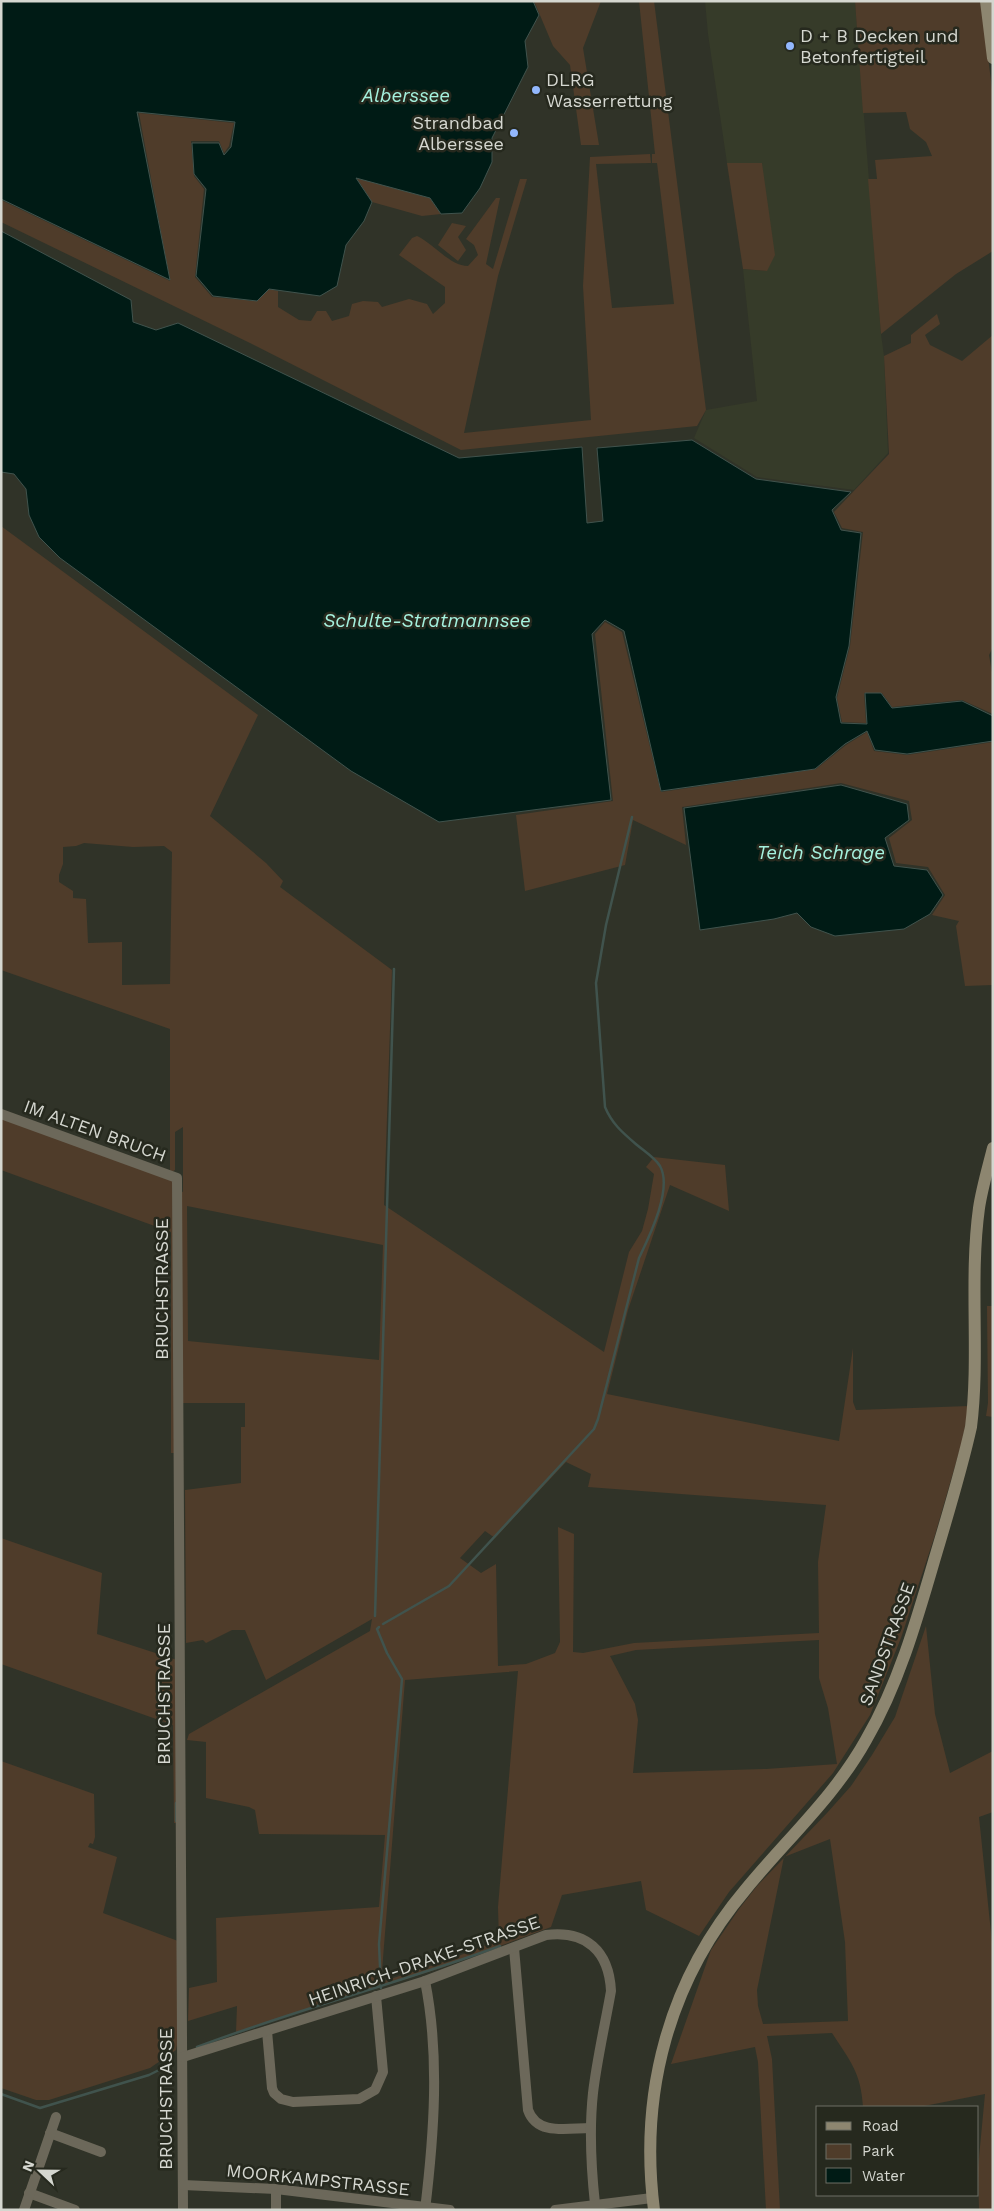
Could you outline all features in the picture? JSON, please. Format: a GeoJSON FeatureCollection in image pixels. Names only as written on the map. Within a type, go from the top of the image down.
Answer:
{"type":"FeatureCollection","features":[{"type":"Feature","properties":{"kind":"main road"},"geometry":{"type":"LineString","coordinates":[[986,1],[993,58]]}},
{"type":"Feature","properties":{"kind":"main road","name":"SANDSTRASSE"},"geometry":{"type":"LineString","coordinates":[[653,2204],[650,2128],[656,2078],[678,1999],[691,1970],[704,1945],[733,1906],[824,1799],[860,1750],[882,1712],[907,1650],[971,1427],[974,1395],[979,1208],[993,1148]]}},
{"type":"Feature","properties":{"kind":"street","name":"IM ALTEN BRUCH"},"geometry":{"type":"LineString","coordinates":[[1,1114],[177,1178]]}},
{"type":"Feature","properties":{"kind":"street","name":"BRUCHSTRASSE"},"geometry":{"type":"LineString","coordinates":[[177,1178],[183,2210]]}},
{"type":"Feature","properties":{"kind":"street","name":"HEINRICH-DRAKE-STRASSE"},"geometry":{"type":"LineString","coordinates":[[183,2057],[424,1981],[546,1935],[564,1933],[590,1943],[606,1961],[611,1976],[611,1991],[594,2085],[590,2128],[595,2204]]}},
{"type":"Feature","properties":{"kind":"street"},"geometry":{"type":"LineString","coordinates":[[514,1948],[530,2117],[536,2124],[548,2129],[590,2128]]}},
{"type":"Feature","properties":{"kind":"street"},"geometry":{"type":"LineString","coordinates":[[424,1981],[428,1998],[433,2051],[431,2166],[425,2208]]}},
{"type":"Feature","properties":{"kind":"street"},"geometry":{"type":"LineString","coordinates":[[267,2031],[274,2094],[293,2102],[359,2099],[375,2090],[383,2072],[376,1996]]}},
{"type":"Feature","properties":{"kind":"street"},"geometry":{"type":"LineString","coordinates":[[24,2210],[56,2116]]}},
{"type":"Feature","properties":{"kind":"street"},"geometry":{"type":"LineString","coordinates":[[50,2133],[101,2152]]}},
{"type":"Feature","properties":{"kind":"street","name":"MOORKAMPSTRASSE"},"geometry":{"type":"LineString","coordinates":[[183,2185],[276,2189],[450,2210]]}},
{"type":"Feature","properties":{"kind":"street"},"geometry":{"type":"LineString","coordinates":[[276,2189],[276,2210]]}},
{"type":"Feature","properties":{"kind":"street"},"geometry":{"type":"LineString","coordinates":[[29,2193],[76,2210]]}},
{"type":"Feature","properties":{"kind":"street"},"geometry":{"type":"LineString","coordinates":[[555,2210],[595,2204],[653,2204]]}},
{"type":"Feature","properties":{"kind":"shaded area"},"geometry":{"type":"Polygon","coordinates":[[[705,1],[855,1],[884,356],[888,453],[854,490],[757,477],[694,438],[706,410],[757,401],[743,269],[767,271],[762,163],[727,163],[705,1]]]}},
{"type":"Feature","properties":{"kind":"green space"},"geometry":{"type":"Polygon","coordinates":[[[534,1],[601,1],[583,48],[599,145],[581,145],[570,65],[553,46],[534,1]]]}},
{"type":"Feature","properties":{"kind":"green space"},"geometry":{"type":"Polygon","coordinates":[[[639,1],[654,1],[706,410],[697,426],[461,450],[250,343],[1,222],[1,200],[170,281],[139,113],[234,123],[229,146],[224,153],[219,141],[191,141],[194,176],[204,189],[195,277],[212,297],[257,301],[269,289],[278,291],[278,307],[299,320],[311,321],[317,311],[326,311],[332,321],[349,316],[352,304],[363,301],[378,302],[382,307],[409,299],[427,304],[433,314],[445,303],[445,287],[399,255],[412,238],[417,236],[448,259],[468,266],[478,255],[474,245],[466,239],[496,198],[500,198],[486,264],[493,269],[520,179],[527,179],[498,276],[464,433],[591,420],[583,286],[590,157],[650,154],[651,163],[596,164],[612,308],[674,304],[657,163],[652,163],[652,154],[655,154],[639,1]]]}},
{"type":"Feature","properties":{"kind":"green space"},"geometry":{"type":"Polygon","coordinates":[[[855,1],[981,1],[993,97],[993,251],[956,274],[881,334],[868,179],[877,179],[875,160],[932,156],[926,142],[910,129],[906,112],[863,113],[855,1]]]}},
{"type":"Feature","properties":{"kind":"green space"},"geometry":{"type":"Polygon","coordinates":[[[727,163],[762,163],[775,255],[767,271],[743,269],[727,163]]]}},
{"type":"Feature","properties":{"kind":"green space"},"geometry":{"type":"Polygon","coordinates":[[[356,177],[430,198],[441,214],[422,216],[372,202],[356,177]]]}},
{"type":"Feature","properties":{"kind":"green space"},"geometry":{"type":"Polygon","coordinates":[[[452,223],[466,226],[458,237],[466,250],[458,261],[438,245],[452,223]]]}},
{"type":"Feature","properties":{"kind":"green space"},"geometry":{"type":"Polygon","coordinates":[[[937,314],[940,324],[925,335],[930,345],[962,361],[993,335],[993,647],[989,655],[993,678],[993,714],[962,700],[892,707],[882,693],[864,693],[866,723],[842,722],[837,698],[850,646],[863,532],[842,528],[834,512],[889,454],[884,356],[911,343],[911,335],[937,314]]]}},
{"type":"Feature","properties":{"kind":"green space"},"geometry":{"type":"Polygon","coordinates":[[[1,526],[258,715],[210,816],[266,863],[283,881],[280,887],[392,970],[384,1205],[604,1352],[629,1252],[642,1231],[648,1209],[654,1174],[646,1167],[654,1157],[725,1165],[729,1211],[670,1185],[628,1310],[607,1394],[839,1441],[853,1348],[853,1402],[856,1410],[969,1406],[962,1442],[935,1535],[901,1638],[870,1715],[833,1773],[729,1892],[699,1936],[646,1910],[641,1881],[562,1895],[551,1927],[444,1967],[236,2032],[237,2006],[188,2021],[189,1988],[217,1982],[216,1918],[379,1907],[385,1835],[259,1834],[255,1810],[206,1798],[206,1742],[187,1740],[189,1734],[370,1631],[372,1619],[266,1680],[245,1630],[232,1630],[206,1643],[203,1640],[186,1643],[185,1490],[241,1483],[241,1427],[245,1427],[245,1403],[181,1403],[177,1453],[171,1453],[171,1232],[1,1170],[1,1117],[172,1179],[175,1190],[183,1192],[183,1127],[175,1132],[175,1170],[170,1173],[170,1029],[1,970],[1,526]],[[84,843],[63,847],[63,864],[59,875],[59,882],[73,891],[73,898],[86,899],[88,943],[122,942],[122,985],[170,984],[172,852],[164,846],[133,847],[84,843]],[[187,1206],[188,1341],[379,1360],[383,1245],[187,1206]],[[566,1462],[495,1538],[485,1531],[460,1558],[481,1573],[496,1564],[498,1666],[526,1664],[555,1653],[560,1642],[558,1527],[574,1534],[573,1652],[583,1653],[634,1643],[819,1633],[818,1562],[826,1505],[588,1487],[591,1474],[566,1462]],[[819,1640],[636,1650],[610,1656],[635,1704],[638,1720],[633,1773],[766,1769],[837,1764],[828,1708],[819,1678],[819,1640]],[[518,1671],[405,1680],[382,1971],[384,1981],[443,1962],[499,1940],[498,1907],[518,1671]]]}},
{"type":"Feature","properties":{"kind":"green space"},"geometry":{"type":"Polygon","coordinates":[[[605,622],[622,632],[661,792],[816,769],[846,745],[867,732],[874,751],[907,755],[993,742],[993,985],[965,986],[956,926],[959,921],[932,915],[945,895],[928,867],[896,863],[889,838],[912,820],[909,801],[841,783],[682,807],[686,845],[633,820],[625,865],[525,891],[516,815],[613,801],[595,634],[605,622]]]}},
{"type":"Feature","properties":{"kind":"green space"},"geometry":{"type":"Polygon","coordinates":[[[987,1306],[993,1306],[993,1417],[986,1416],[988,1403],[987,1306]]]}},
{"type":"Feature","properties":{"kind":"green space"},"geometry":{"type":"Polygon","coordinates":[[[1,1538],[102,1573],[97,1634],[177,1660],[178,1823],[174,1823],[173,1725],[1,1664],[1,1538]]]}},
{"type":"Feature","properties":{"kind":"green space"},"geometry":{"type":"Polygon","coordinates":[[[926,1626],[935,1714],[950,1773],[993,1751],[993,1812],[979,1817],[993,1952],[993,2210],[979,2210],[979,2157],[985,2094],[924,2106],[863,2106],[860,2085],[854,2067],[832,2033],[767,2036],[772,2059],[780,2210],[766,2210],[758,2062],[755,2047],[671,2064],[711,1950],[757,1886],[784,1858],[757,1990],[758,2006],[763,2024],[848,2021],[845,1942],[830,1839],[785,1856],[851,1786],[895,1717],[926,1626]]]}},
{"type":"Feature","properties":{"kind":"green space"},"geometry":{"type":"Polygon","coordinates":[[[1,1761],[94,1794],[95,1837],[93,1844],[90,1843],[88,1847],[117,1857],[103,1913],[178,1941],[178,2040],[176,2050],[150,2068],[49,2100],[36,2100],[1,2088],[1,1761]]]}},
{"type":"Feature","properties":{"kind":"water","name":"Alberssee"},"geometry":{"type":"Polygon","coordinates":[[[1,1],[533,1],[539,15],[525,41],[528,67],[492,138],[492,162],[480,188],[462,213],[441,214],[430,198],[356,178],[372,202],[364,221],[346,245],[337,286],[320,296],[269,289],[257,301],[213,296],[196,276],[206,189],[194,174],[192,143],[219,143],[224,155],[231,147],[235,122],[137,112],[170,280],[1,199],[1,1]]]}},
{"type":"Feature","properties":{"kind":"water","name":"Schulte-Stratmannsee"},"geometry":{"type":"Polygon","coordinates":[[[1,231],[131,300],[133,322],[156,330],[178,323],[459,458],[582,447],[587,523],[603,521],[597,448],[692,440],[756,479],[851,492],[832,510],[841,530],[861,533],[849,646],[836,697],[841,723],[867,724],[865,693],[881,693],[892,708],[962,701],[993,716],[993,741],[907,754],[875,750],[867,731],[845,744],[815,769],[661,791],[624,631],[605,620],[592,634],[611,800],[439,822],[351,771],[60,558],[39,537],[29,515],[26,489],[14,474],[1,472],[1,231]]]}},
{"type":"Feature","properties":{"kind":"water","name":"Teich Schrage"},"geometry":{"type":"Polygon","coordinates":[[[841,785],[907,804],[909,820],[885,838],[894,866],[927,870],[943,895],[930,914],[904,929],[835,936],[811,927],[797,913],[774,919],[700,930],[684,808],[841,785]]]}},
{"type":"Feature","properties":{"kind":"waterway"},"geometry":{"type":"LineString","coordinates":[[383,1624],[449,1586],[594,1429],[598,1419],[639,1258],[658,1213],[664,1187],[663,1176],[658,1163],[618,1128],[605,1107],[596,983],[606,925],[632,817]]}},
{"type":"Feature","properties":{"kind":"waterway"},"geometry":{"type":"LineString","coordinates":[[375,1616],[394,969]]}},
{"type":"Feature","properties":{"kind":"waterway"},"geometry":{"type":"LineString","coordinates":[[379,1627],[377,1629],[387,1653],[402,1679],[379,1944],[381,1988]]}},
{"type":"Feature","properties":{"kind":"waterway"},"geometry":{"type":"LineString","coordinates":[[176,1803],[176,1821]]}},
{"type":"Feature","properties":{"kind":"waterway"},"geometry":{"type":"LineString","coordinates":[[197,2047],[272,2020],[425,1972],[500,1946]]}},
{"type":"Feature","properties":{"kind":"waterway"},"geometry":{"type":"LineString","coordinates":[[1,2094],[40,2108],[149,2075],[161,2069],[171,2058]]}},
{"type":"Feature","properties":{"kind":"place","name":"D + B Decken und Betonfertigteil"},"geometry":{"type":"Point","coordinates":[790,46]}},
{"type":"Feature","properties":{"kind":"place","name":"DLRG Wasserrettung"},"geometry":{"type":"Point","coordinates":[536,90]}},
{"type":"Feature","properties":{"kind":"place","name":"Strandbad Alberssee"},"geometry":{"type":"Point","coordinates":[514,133]}}]}
